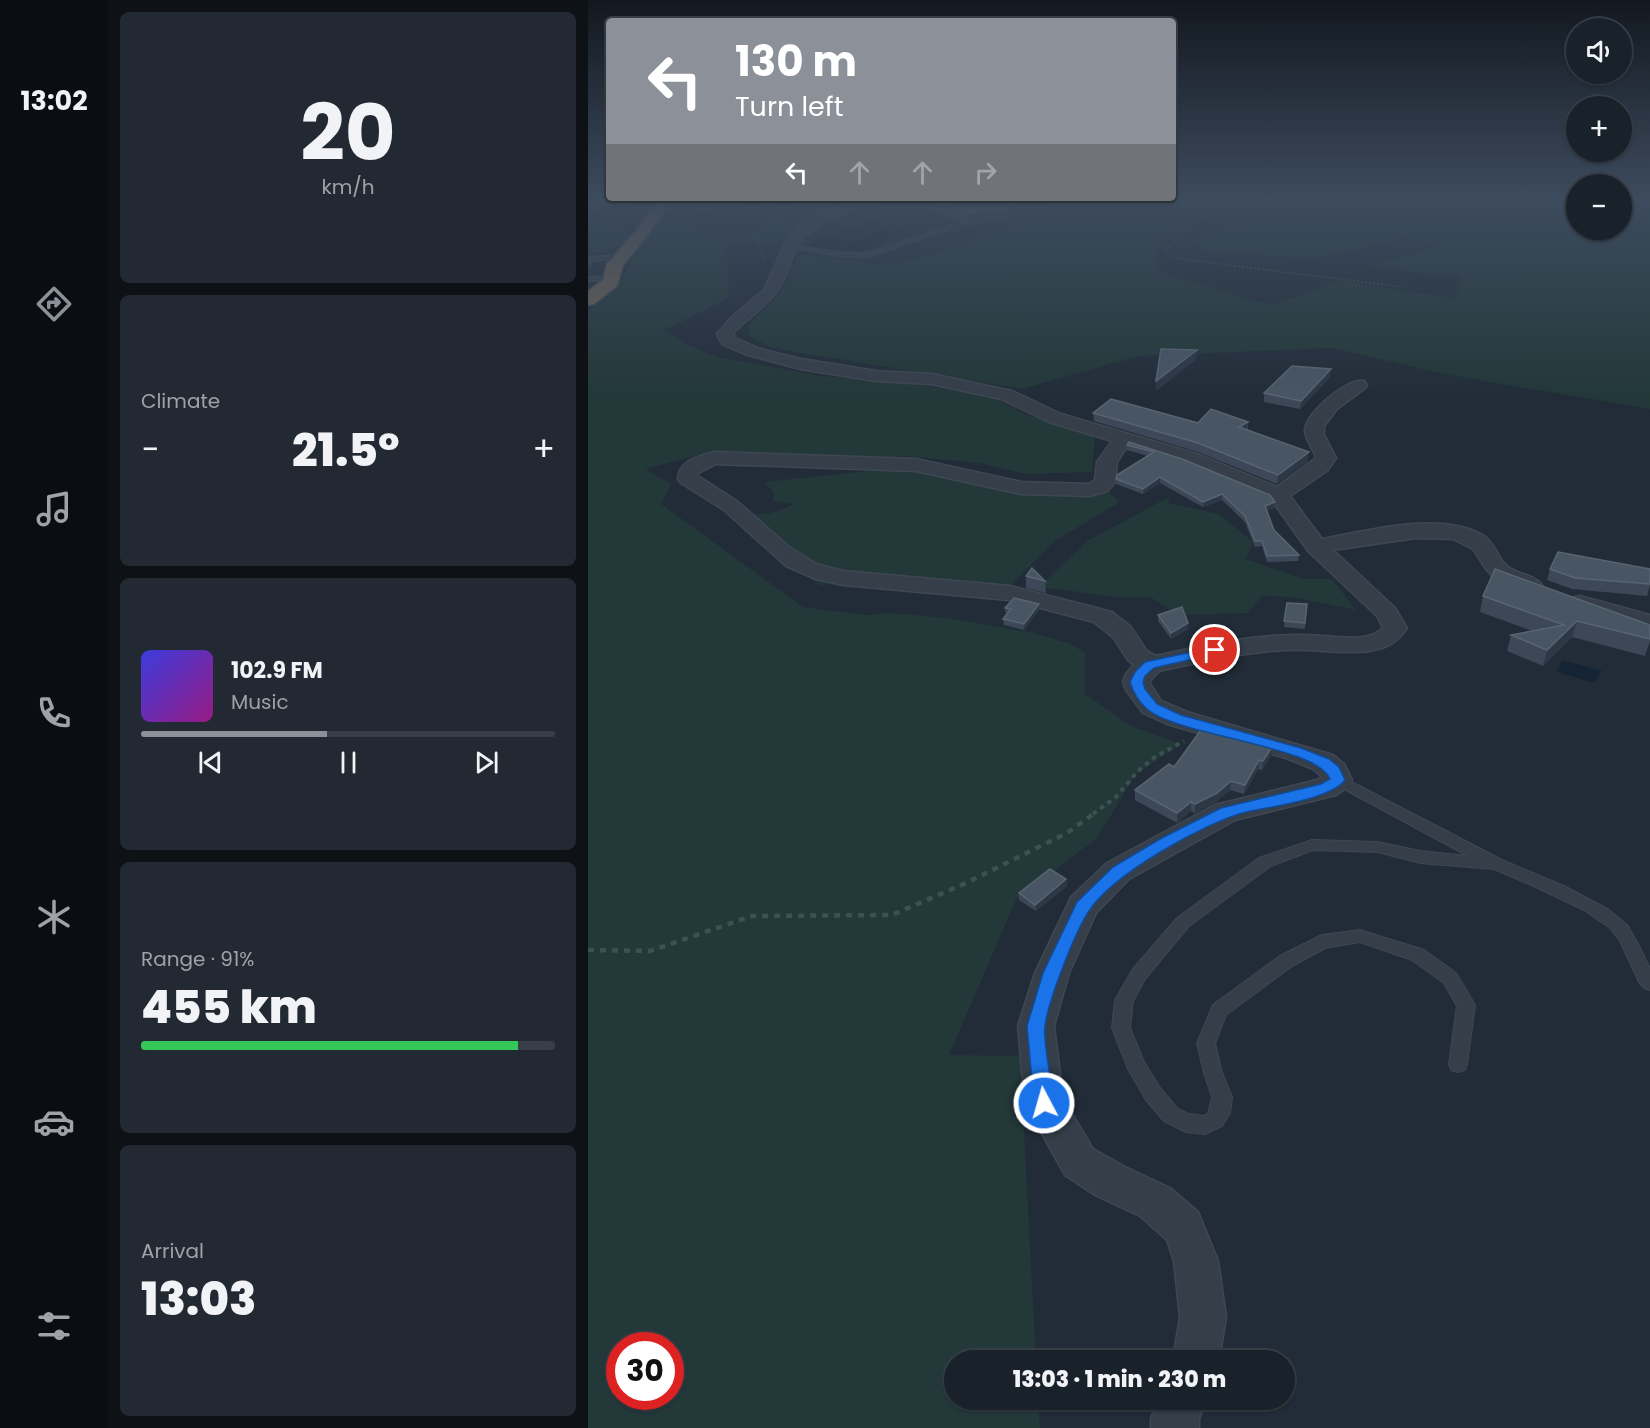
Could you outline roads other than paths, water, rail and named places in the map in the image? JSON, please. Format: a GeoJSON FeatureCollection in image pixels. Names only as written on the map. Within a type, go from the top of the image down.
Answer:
{"type":"FeatureCollection","features":[{"type":"Feature","properties":{"kind":"highway"},"geometry":{"type":"LineString","coordinates":[[588,300],[608,287],[613,278],[615,264]]}},
{"type":"Feature","properties":{"kind":"street"},"geometry":{"type":"LineString","coordinates":[[783,264],[774,286],[725,334],[728,341],[754,352],[800,364],[876,376],[931,379],[1006,394],[1055,418],[1190,458],[1278,495],[1316,546],[1387,613],[1395,628],[1389,639],[1378,642],[1355,644],[1272,641],[1236,645],[1150,665],[1139,674],[1136,682],[1139,690],[1152,707],[1176,718],[1296,752],[1323,762],[1334,771],[1338,780],[1326,788],[1227,812],[1166,843],[1118,872],[1083,906],[1052,973],[1036,1026],[1044,1103],[1079,1162],[1110,1181],[1155,1202],[1183,1227],[1196,1261],[1203,1317],[1198,1350]]}},
{"type":"Feature","properties":{"kind":"street"},"geometry":{"type":"LineString","coordinates":[[1278,495],[1321,466],[1326,458],[1323,446],[1315,435],[1316,423],[1347,391],[1358,385]]}},
{"type":"Feature","properties":{"kind":"street"},"geometry":{"type":"LineString","coordinates":[[1124,437],[1107,462],[1105,482],[1100,487],[1090,490],[1021,488],[916,465],[764,458],[704,460],[688,471],[688,479],[731,506],[782,554],[807,571],[843,579],[1010,593],[1103,617],[1122,632],[1137,655],[1150,665]]}},
{"type":"Feature","properties":{"kind":"street"},"geometry":{"type":"LineString","coordinates":[[1316,546],[1436,530],[1471,538],[1487,548],[1496,568],[1507,576],[1556,594],[1650,622]]}},
{"type":"Feature","properties":{"kind":"street"},"geometry":{"type":"LineString","coordinates":[[1175,1428],[1178,1410]]}},
{"type":"Feature","properties":{"kind":"lane"},"geometry":{"type":"LineString","coordinates":[[588,279],[613,278]]}},
{"type":"Feature","properties":{"kind":"lane"},"geometry":{"type":"LineString","coordinates":[[1338,780],[1496,864],[1574,897],[1616,924],[1634,948],[1650,983]]}},
{"type":"Feature","properties":{"kind":"lane"},"geometry":{"type":"LineString","coordinates":[[1458,1064],[1466,1005],[1450,978],[1418,955],[1360,936],[1322,942],[1286,962],[1219,1010],[1206,1043],[1213,1073],[1222,1097],[1220,1113],[1215,1120],[1205,1125],[1186,1123],[1171,1115],[1153,1094],[1135,1063],[1121,1028],[1124,1000],[1139,974],[1183,922],[1265,862],[1312,845],[1378,847],[1420,857],[1496,864]]}},
{"type":"Feature","properties":{"kind":"water"},"geometry":{"type":"Polygon","coordinates":[[[1562,660],[1602,671],[1594,683],[1557,672],[1562,660]]]}}]}
